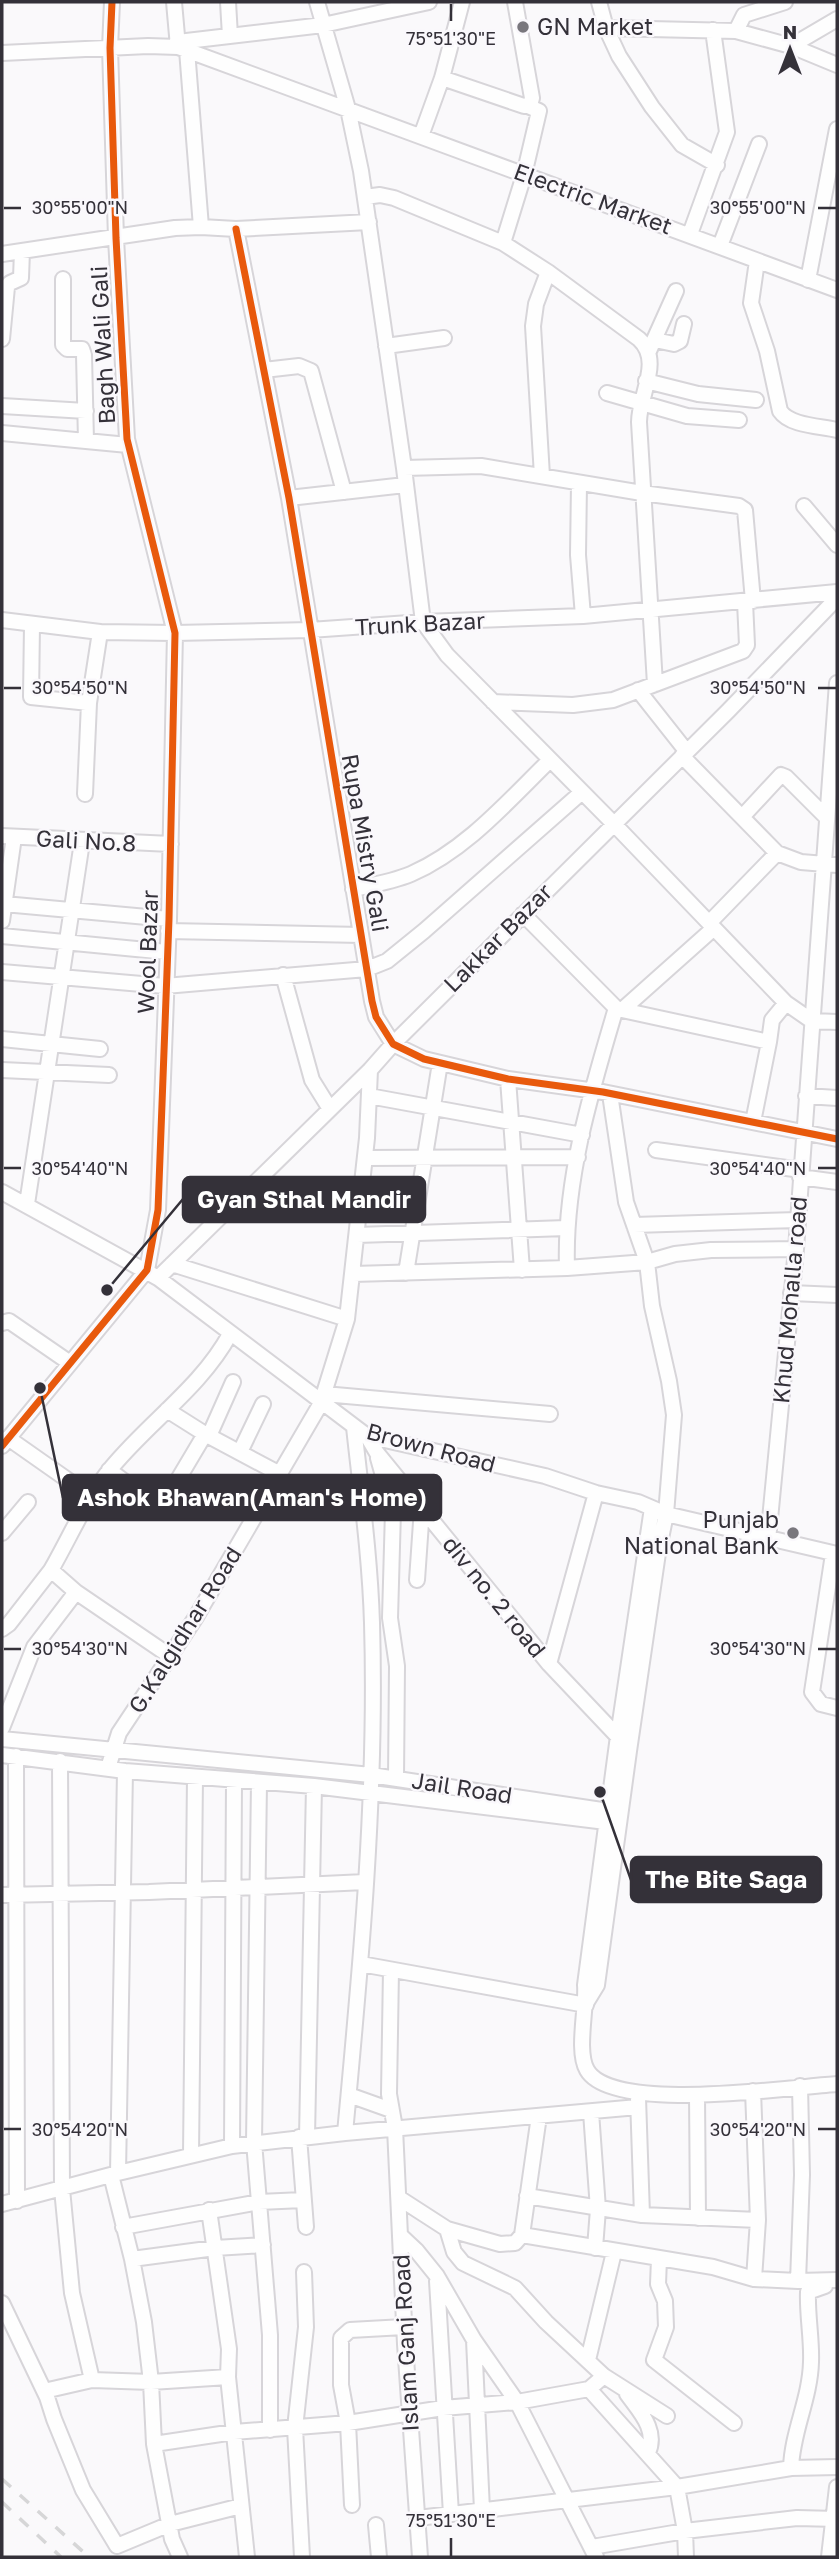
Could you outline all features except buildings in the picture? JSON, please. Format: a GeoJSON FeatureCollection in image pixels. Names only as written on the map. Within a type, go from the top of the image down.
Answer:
{"type":"FeatureCollection","features":[{"type":"Feature","properties":{"kind":"street","name":"Bagh Wali Gali"},"geometry":{"type":"LineString","coordinates":[[112,2],[110,48],[116,238],[128,446],[175,633]]}},
{"type":"Feature","properties":{"kind":"street"},"geometry":{"type":"LineString","coordinates":[[174,2],[201,227]]}},
{"type":"Feature","properties":{"kind":"street"},"geometry":{"type":"LineString","coordinates":[[228,2],[230,36]]}},
{"type":"Feature","properties":{"kind":"street"},"geometry":{"type":"LineString","coordinates":[[317,2],[348,109],[365,197],[423,622],[447,656],[786,1003],[812,1021],[837,1022]]}},
{"type":"Feature","properties":{"kind":"street"},"geometry":{"type":"LineString","coordinates":[[181,46],[230,36],[323,25],[429,2]]}},
{"type":"Feature","properties":{"kind":"street"},"geometry":{"type":"LineString","coordinates":[[421,136],[442,78],[462,2]]}},
{"type":"Feature","properties":{"kind":"street"},"geometry":{"type":"LineString","coordinates":[[515,2],[532,98],[528,106]]}},
{"type":"Feature","properties":{"kind":"street"},"geometry":{"type":"LineString","coordinates":[[599,2],[606,28],[629,74],[673,135],[689,150],[717,165]]}},
{"type":"Feature","properties":{"kind":"street"},"geometry":{"type":"LineString","coordinates":[[736,31],[744,15],[780,2]]}},
{"type":"Feature","properties":{"kind":"street"},"geometry":{"type":"LineString","coordinates":[[791,46],[837,19]]}},
{"type":"Feature","properties":{"kind":"street"},"geometry":{"type":"LineString","coordinates":[[606,28],[736,31],[791,46],[837,65]]}},
{"type":"Feature","properties":{"kind":"street"},"geometry":{"type":"LineString","coordinates":[[690,234],[717,165],[728,124],[713,30]]}},
{"type":"Feature","properties":{"kind":"street","name":"Electric Market"},"geometry":{"type":"LineString","coordinates":[[2,54],[181,46],[285,88],[837,290]]}},
{"type":"Feature","properties":{"kind":"street"},"geometry":{"type":"LineString","coordinates":[[442,78],[539,111],[524,175],[503,243]]}},
{"type":"Feature","properties":{"kind":"street"},"geometry":{"type":"LineString","coordinates":[[808,280],[837,129]]}},
{"type":"Feature","properties":{"kind":"street"},"geometry":{"type":"LineString","coordinates":[[720,246],[759,144]]}},
{"type":"Feature","properties":{"kind":"street"},"geometry":{"type":"LineString","coordinates":[[365,197],[380,195],[394,198],[503,243],[548,272],[639,339],[652,345],[674,344],[680,341],[684,324]]}},
{"type":"Feature","properties":{"kind":"street"},"geometry":{"type":"LineString","coordinates":[[2,254],[175,228],[236,229],[369,222]]}},
{"type":"Feature","properties":{"kind":"street","name":"Rupa Mistry Gali"},"geometry":{"type":"LineString","coordinates":[[236,229],[289,498],[376,1017],[393,1044]]}},
{"type":"Feature","properties":{"kind":"street"},"geometry":{"type":"LineString","coordinates":[[2,339],[7,287],[21,278],[22,251]]}},
{"type":"Feature","properties":{"kind":"street"},"geometry":{"type":"LineString","coordinates":[[757,261],[751,303],[767,351],[780,411],[792,420],[837,430]]}},
{"type":"Feature","properties":{"kind":"street"},"geometry":{"type":"LineString","coordinates":[[542,476],[533,326],[538,299],[548,272]]}},
{"type":"Feature","properties":{"kind":"street"},"geometry":{"type":"LineString","coordinates":[[63,279],[63,345],[67,349],[79,348],[84,352],[86,441]]}},
{"type":"Feature","properties":{"kind":"street"},"geometry":{"type":"LineString","coordinates":[[655,684],[642,493],[640,402],[651,361],[652,345],[676,290]]}},
{"type":"Feature","properties":{"kind":"street"},"geometry":{"type":"LineString","coordinates":[[386,346],[444,338]]}},
{"type":"Feature","properties":{"kind":"street"},"geometry":{"type":"LineString","coordinates":[[264,370],[299,366],[311,371],[344,492]]}},
{"type":"Feature","properties":{"kind":"street"},"geometry":{"type":"LineString","coordinates":[[646,381],[698,394],[756,400]]}},
{"type":"Feature","properties":{"kind":"street"},"geometry":{"type":"LineString","coordinates":[[607,393],[687,416],[739,420]]}},
{"type":"Feature","properties":{"kind":"street"},"geometry":{"type":"LineString","coordinates":[[2,406],[86,411]]}},
{"type":"Feature","properties":{"kind":"street"},"geometry":{"type":"LineString","coordinates":[[2,433],[128,446]]}},
{"type":"Feature","properties":{"kind":"street"},"geometry":{"type":"LineString","coordinates":[[404,468],[481,466],[579,484],[742,507],[745,510],[749,601],[747,645],[743,651],[613,700],[581,704],[493,702]]}},
{"type":"Feature","properties":{"kind":"street"},"geometry":{"type":"LineString","coordinates":[[579,484],[578,555],[583,616]]}},
{"type":"Feature","properties":{"kind":"street"},"geometry":{"type":"LineString","coordinates":[[289,498],[405,485]]}},
{"type":"Feature","properties":{"kind":"street"},"geometry":{"type":"LineString","coordinates":[[804,506],[837,545]]}},
{"type":"Feature","properties":{"kind":"street","name":"Trunk Bazar"},"geometry":{"type":"LineString","coordinates":[[2,620],[100,632],[310,630],[423,622],[583,616],[837,592]]}},
{"type":"Feature","properties":{"kind":"street","name":"Lakkar Bazar"},"geometry":{"type":"LineString","coordinates":[[5,1442],[71,1363],[153,1274],[172,1264],[370,1070],[837,598]]}},
{"type":"Feature","properties":{"kind":"street"},"geometry":{"type":"LineString","coordinates":[[32,625],[31,697],[89,703]]}},
{"type":"Feature","properties":{"kind":"street"},"geometry":{"type":"LineString","coordinates":[[85,794],[89,703],[100,632]]}},
{"type":"Feature","properties":{"kind":"street","name":"Wool Bazar"},"geometry":{"type":"LineString","coordinates":[[153,1274],[169,925],[175,633]]}},
{"type":"Feature","properties":{"kind":"street","name":"Khud Mohalla road"},"geometry":{"type":"LineString","coordinates":[[768,1540],[796,1249],[812,1021],[830,864],[837,683]]}},
{"type":"Feature","properties":{"kind":"street"},"geometry":{"type":"LineString","coordinates":[[638,690],[684,754],[777,853],[793,861],[830,864]]}},
{"type":"Feature","properties":{"kind":"street"},"geometry":{"type":"LineString","coordinates":[[353,889],[410,874],[451,851],[488,820],[550,760]]}},
{"type":"Feature","properties":{"kind":"street"},"geometry":{"type":"LineString","coordinates":[[741,817],[781,775],[786,777],[830,826]]}},
{"type":"Feature","properties":{"kind":"street"},"geometry":{"type":"LineString","coordinates":[[2,972],[165,986],[367,969],[387,961],[424,931],[582,792]]}},
{"type":"Feature","properties":{"kind":"street"},"geometry":{"type":"LineString","coordinates":[[2,921],[8,836]]}},
{"type":"Feature","properties":{"kind":"street","name":"Gali No.8"},"geometry":{"type":"LineString","coordinates":[[8,836],[82,842],[171,844]]}},
{"type":"Feature","properties":{"kind":"street"},"geometry":{"type":"LineString","coordinates":[[27,1205],[82,842]]}},
{"type":"Feature","properties":{"kind":"street"},"geometry":{"type":"LineString","coordinates":[[567,1268],[566,1228],[582,1135],[592,1090],[619,1009],[712,926],[777,853]]}},
{"type":"Feature","properties":{"kind":"street"},"geometry":{"type":"LineString","coordinates":[[4,904],[71,910],[169,925],[361,935]]}},
{"type":"Feature","properties":{"kind":"street"},"geometry":{"type":"LineString","coordinates":[[523,914],[619,1009],[769,1042]]}},
{"type":"Feature","properties":{"kind":"street"},"geometry":{"type":"LineString","coordinates":[[2,936],[167,952]]}},
{"type":"Feature","properties":{"kind":"street"},"geometry":{"type":"LineString","coordinates":[[282,975],[312,1080],[330,1109]]}},
{"type":"Feature","properties":{"kind":"street"},"geometry":{"type":"LineString","coordinates":[[753,1122],[772,1020],[786,1003]]}},
{"type":"Feature","properties":{"kind":"street"},"geometry":{"type":"LineString","coordinates":[[2,1039],[100,1049]]}},
{"type":"Feature","properties":{"kind":"street"},"geometry":{"type":"LineString","coordinates":[[393,1044],[424,1059],[508,1079],[592,1090],[837,1139]]}},
{"type":"Feature","properties":{"kind":"street"},"geometry":{"type":"LineString","coordinates":[[406,1273],[440,1063]]}},
{"type":"Feature","properties":{"kind":"street"},"geometry":{"type":"LineString","coordinates":[[2,1070],[109,1075]]}},
{"type":"Feature","properties":{"kind":"street","name":"G.Kalgidhar Road"},"geometry":{"type":"LineString","coordinates":[[108,1768],[119,1733],[202,1606],[322,1398],[347,1319],[365,1158],[370,1070]]}},
{"type":"Feature","properties":{"kind":"street"},"geometry":{"type":"LineString","coordinates":[[508,1079],[522,1270]]}},
{"type":"Feature","properties":{"kind":"street"},"geometry":{"type":"LineString","coordinates":[[610,1094],[626,1202],[648,1262],[652,1306],[674,1415],[666,1514],[629,1751],[614,1817],[585,1985],[583,2055],[588,2073],[638,2100]]}},
{"type":"Feature","properties":{"kind":"street"},"geometry":{"type":"LineString","coordinates":[[369,1096],[582,1135]]}},
{"type":"Feature","properties":{"kind":"street"},"geometry":{"type":"LineString","coordinates":[[806,1096],[837,1098]]}},
{"type":"Feature","properties":{"kind":"street"},"geometry":{"type":"LineString","coordinates":[[656,1150],[837,1182]]}},
{"type":"Feature","properties":{"kind":"street"},"geometry":{"type":"LineString","coordinates":[[365,1158],[578,1157]]}},
{"type":"Feature","properties":{"kind":"street","name":"Brown Road"},"geometry":{"type":"LineString","coordinates":[[2,1192],[153,1274],[230,1334],[322,1398],[367,1436],[545,1476],[596,1493],[638,1502],[666,1514],[835,1554]]}},
{"type":"Feature","properties":{"kind":"street"},"geometry":{"type":"LineString","coordinates":[[635,1225],[798,1220]]}},
{"type":"Feature","properties":{"kind":"street"},"geometry":{"type":"LineString","coordinates":[[357,1235],[566,1228]]}},
{"type":"Feature","properties":{"kind":"street"},"geometry":{"type":"LineString","coordinates":[[353,1274],[567,1268],[648,1262],[675,1254],[711,1250],[796,1249]]}},
{"type":"Feature","properties":{"kind":"street"},"geometry":{"type":"LineString","coordinates":[[172,1264],[347,1319]]}},
{"type":"Feature","properties":{"kind":"street"},"geometry":{"type":"LineString","coordinates":[[791,1293],[837,1295]]}},
{"type":"Feature","properties":{"kind":"street"},"geometry":{"type":"LineString","coordinates":[[2,1323],[9,1321],[71,1363]]}},
{"type":"Feature","properties":{"kind":"street"},"geometry":{"type":"LineString","coordinates":[[2,1629],[9,1624],[51,1570],[109,1470],[211,1365],[230,1334]]}},
{"type":"Feature","properties":{"kind":"street"},"geometry":{"type":"LineString","coordinates":[[109,1470],[150,1497],[161,1501],[172,1494],[207,1435],[233,1382]]}},
{"type":"Feature","properties":{"kind":"street"},"geometry":{"type":"LineString","coordinates":[[322,1398],[550,1414]]}},
{"type":"Feature","properties":{"kind":"street"},"geometry":{"type":"LineString","coordinates":[[240,1452],[263,1404]]}},
{"type":"Feature","properties":{"kind":"street"},"geometry":{"type":"LineString","coordinates":[[167,1410],[280,1474]]}},
{"type":"Feature","properties":{"kind":"street"},"geometry":{"type":"LineString","coordinates":[[345,2133],[361,1965],[371,1775],[370,1586],[354,1427]]}},
{"type":"Feature","properties":{"kind":"street","name":"div no. 2 road"},"geometry":{"type":"LineString","coordinates":[[367,1436],[377,1453],[550,1664],[629,1751]]}},
{"type":"Feature","properties":{"kind":"street"},"geometry":{"type":"LineString","coordinates":[[5,1442],[92,1497]]}},
{"type":"Feature","properties":{"kind":"street"},"geometry":{"type":"LineString","coordinates":[[377,1453],[393,1511],[390,1618],[396,1660],[396,1778]]}},
{"type":"Feature","properties":{"kind":"street"},"geometry":{"type":"LineString","coordinates":[[550,1664],[596,1493]]}},
{"type":"Feature","properties":{"kind":"street"},"geometry":{"type":"LineString","coordinates":[[2,1533],[28,1503]]}},
{"type":"Feature","properties":{"kind":"street"},"geometry":{"type":"LineString","coordinates":[[418,1580],[422,1508]]}},
{"type":"Feature","properties":{"kind":"street"},"geometry":{"type":"LineString","coordinates":[[614,1817],[618,1736],[652,1508]]}},
{"type":"Feature","properties":{"kind":"street"},"geometry":{"type":"LineString","coordinates":[[835,1554],[812,1692],[821,1704],[837,1708]]}},
{"type":"Feature","properties":{"kind":"street"},"geometry":{"type":"LineString","coordinates":[[51,1570],[76,1592],[170,1656]]}},
{"type":"Feature","properties":{"kind":"street"},"geometry":{"type":"LineString","coordinates":[[2,1728],[34,1647],[76,1592]]}},
{"type":"Feature","properties":{"kind":"street","name":"Jail Road"},"geometry":{"type":"LineString","coordinates":[[2,1739],[396,1778],[453,1786],[614,1817]]}},
{"type":"Feature","properties":{"kind":"street"},"geometry":{"type":"LineString","coordinates":[[9,1756],[9,1895],[17,2201]]}},
{"type":"Feature","properties":{"kind":"street","name":"Jail Road"},"geometry":{"type":"LineString","coordinates":[[9,1756],[125,1771],[614,1817]]}},
{"type":"Feature","properties":{"kind":"street"},"geometry":{"type":"LineString","coordinates":[[60,1761],[61,2189],[72,2293],[92,2380]]}},
{"type":"Feature","properties":{"kind":"street"},"geometry":{"type":"LineString","coordinates":[[125,1771],[114,2174],[144,2322],[154,2444],[172,2539],[180,2557]]}},
{"type":"Feature","properties":{"kind":"street"},"geometry":{"type":"LineString","coordinates":[[191,2155],[195,1777]]}},
{"type":"Feature","properties":{"kind":"street"},"geometry":{"type":"LineString","coordinates":[[232,2146],[234,1781]]}},
{"type":"Feature","properties":{"kind":"street"},"geometry":{"type":"LineString","coordinates":[[258,1783],[254,2143],[270,2335],[270,2430]]}},
{"type":"Feature","properties":{"kind":"street"},"geometry":{"type":"LineString","coordinates":[[450,1802],[453,1786]]}},
{"type":"Feature","properties":{"kind":"street"},"geometry":{"type":"LineString","coordinates":[[306,2227],[303,2137],[314,1787]]}},
{"type":"Feature","properties":{"kind":"street"},"geometry":{"type":"LineString","coordinates":[[9,1895],[123,1893],[365,1882]]}},
{"type":"Feature","properties":{"kind":"street"},"geometry":{"type":"LineString","coordinates":[[361,1965],[586,2004]]}},
{"type":"Feature","properties":{"kind":"street","name":"Islam Ganj Road"},"geometry":{"type":"LineString","coordinates":[[391,1970],[389,2094],[395,2128],[404,2327],[420,2557]]}},
{"type":"Feature","properties":{"kind":"street"},"geometry":{"type":"LineString","coordinates":[[2,2204],[232,2146],[395,2128],[591,2112],[638,2100],[837,2084]]}},
{"type":"Feature","properties":{"kind":"street"},"geometry":{"type":"LineString","coordinates":[[798,2281],[802,2175],[800,2086]]}},
{"type":"Feature","properties":{"kind":"street"},"geometry":{"type":"LineString","coordinates":[[753,2091],[758,2220],[754,2278]]}},
{"type":"Feature","properties":{"kind":"street"},"geometry":{"type":"LineString","coordinates":[[349,2095],[391,2110]]}},
{"type":"Feature","properties":{"kind":"street"},"geometry":{"type":"LineString","coordinates":[[697,2095],[698,2218]]}},
{"type":"Feature","properties":{"kind":"street"},"geometry":{"type":"LineString","coordinates":[[638,2100],[642,2215]]}},
{"type":"Feature","properties":{"kind":"street"},"geometry":{"type":"LineString","coordinates":[[591,2112],[598,2209],[594,2248]]}},
{"type":"Feature","properties":{"kind":"street"},"geometry":{"type":"LineString","coordinates":[[399,2198],[447,2229],[509,2245],[520,2239],[539,2116]]}},
{"type":"Feature","properties":{"kind":"street"},"geometry":{"type":"LineString","coordinates":[[527,2196],[642,2215],[758,2220]]}},
{"type":"Feature","properties":{"kind":"street"},"geometry":{"type":"LineString","coordinates":[[123,2227],[259,2202],[303,2200]]}},
{"type":"Feature","properties":{"kind":"street"},"geometry":{"type":"LineString","coordinates":[[209,2210],[229,2349],[228,2377],[247,2557]]}},
{"type":"Feature","properties":{"kind":"street"},"geometry":{"type":"LineString","coordinates":[[447,2229],[454,2252],[463,2263],[514,2288],[604,2376],[667,2416]]}},
{"type":"Feature","properties":{"kind":"street"},"geometry":{"type":"LineString","coordinates":[[400,2235],[437,2276],[474,2340],[517,2402],[594,2552],[685,2531],[797,2518],[836,2519]]}},
{"type":"Feature","properties":{"kind":"street"},"geometry":{"type":"LineString","coordinates":[[522,2235],[713,2267],[754,2278],[833,2280]]}},
{"type":"Feature","properties":{"kind":"street"},"geometry":{"type":"LineString","coordinates":[[132,2259],[215,2248],[263,2245]]}},
{"type":"Feature","properties":{"kind":"street"},"geometry":{"type":"LineString","coordinates":[[588,2360],[614,2252]]}},
{"type":"Feature","properties":{"kind":"street"},"geometry":{"type":"LineString","coordinates":[[659,2259],[658,2284],[666,2305],[666,2327],[654,2360],[733,2423]]}},
{"type":"Feature","properties":{"kind":"street"},"geometry":{"type":"LineString","coordinates":[[302,2557],[295,2428],[306,2327],[304,2272]]}},
{"type":"Feature","properties":{"kind":"street"},"geometry":{"type":"LineString","coordinates":[[437,2276],[451,2514]]}},
{"type":"Feature","properties":{"kind":"street"},"geometry":{"type":"LineString","coordinates":[[791,2468],[792,2446],[800,2425],[811,2362],[808,2294],[809,2290],[825,2286],[833,2280]]}},
{"type":"Feature","properties":{"kind":"street"},"geometry":{"type":"LineString","coordinates":[[2,2303],[44,2391],[83,2490],[117,2546],[170,2524],[241,2506]]}},
{"type":"Feature","properties":{"kind":"street"},"geometry":{"type":"LineString","coordinates":[[352,2505],[348,2423],[341,2385],[343,2334],[361,2329],[404,2327]]}},
{"type":"Feature","properties":{"kind":"street"},"geometry":{"type":"LineString","coordinates":[[474,2340],[482,2510]]}},
{"type":"Feature","properties":{"kind":"street"},"geometry":{"type":"LineString","coordinates":[[154,2444],[234,2432],[348,2423],[443,2408],[517,2402],[589,2389],[604,2376]]}},
{"type":"Feature","properties":{"kind":"street"},"geometry":{"type":"LineString","coordinates":[[44,2391],[92,2380],[151,2382],[228,2377]]}},
{"type":"Feature","properties":{"kind":"street"},"geometry":{"type":"LineString","coordinates":[[589,2389],[677,2487],[685,2531],[686,2557]]}},
{"type":"Feature","properties":{"kind":"street"},"geometry":{"type":"LineString","coordinates":[[625,2390],[645,2418],[652,2434],[652,2445],[648,2453]]}},
{"type":"Feature","properties":{"kind":"street"},"geometry":{"type":"LineString","coordinates":[[418,2518],[677,2487],[791,2468],[837,2467]]}},
{"type":"Feature","properties":{"kind":"street"},"geometry":{"type":"LineString","coordinates":[[829,2557],[836,2519],[837,2487]]}},
{"type":"Feature","properties":{"kind":"street"},"geometry":{"type":"LineString","coordinates":[[376,2525],[379,2557]]}},
{"type":"Feature","properties":{"kind":"railway"},"geometry":{"type":"LineString","coordinates":[[2,2479],[89,2557]]}},
{"type":"Feature","properties":{"kind":"railway"},"geometry":{"type":"LineString","coordinates":[[2,2502],[61,2557]]}},
{"type":"Feature","properties":{"kind":"cycle path"},"geometry":{"type":"LineString","coordinates":[[2,1446],[147,1270],[158,1210],[169,919],[175,633],[127,439],[116,238],[110,48],[112,2]]}},
{"type":"Feature","properties":{"kind":"cycle path"},"geometry":{"type":"LineString","coordinates":[[236,229],[289,498],[372,1001],[376,1017],[393,1044],[424,1059],[508,1079],[603,1092],[837,1139]]}},
{"type":"Feature","properties":{"kind":"place","name":"GN Market"},"geometry":{"type":"Point","coordinates":[523,27]}},
{"type":"Feature","properties":{"kind":"place","name":"Gyan Sthal Mandir"},"geometry":{"type":"Point","coordinates":[107,1290]}},
{"type":"Feature","properties":{"kind":"place","name":"Ashok Bhawan(Aman's Home)"},"geometry":{"type":"Point","coordinates":[40,1388]}},
{"type":"Feature","properties":{"kind":"place","name":"Punjab National Bank"},"geometry":{"type":"Point","coordinates":[793,1533]}},
{"type":"Feature","properties":{"kind":"place","name":"The Bite Saga"},"geometry":{"type":"Point","coordinates":[600,1792]}}]}
